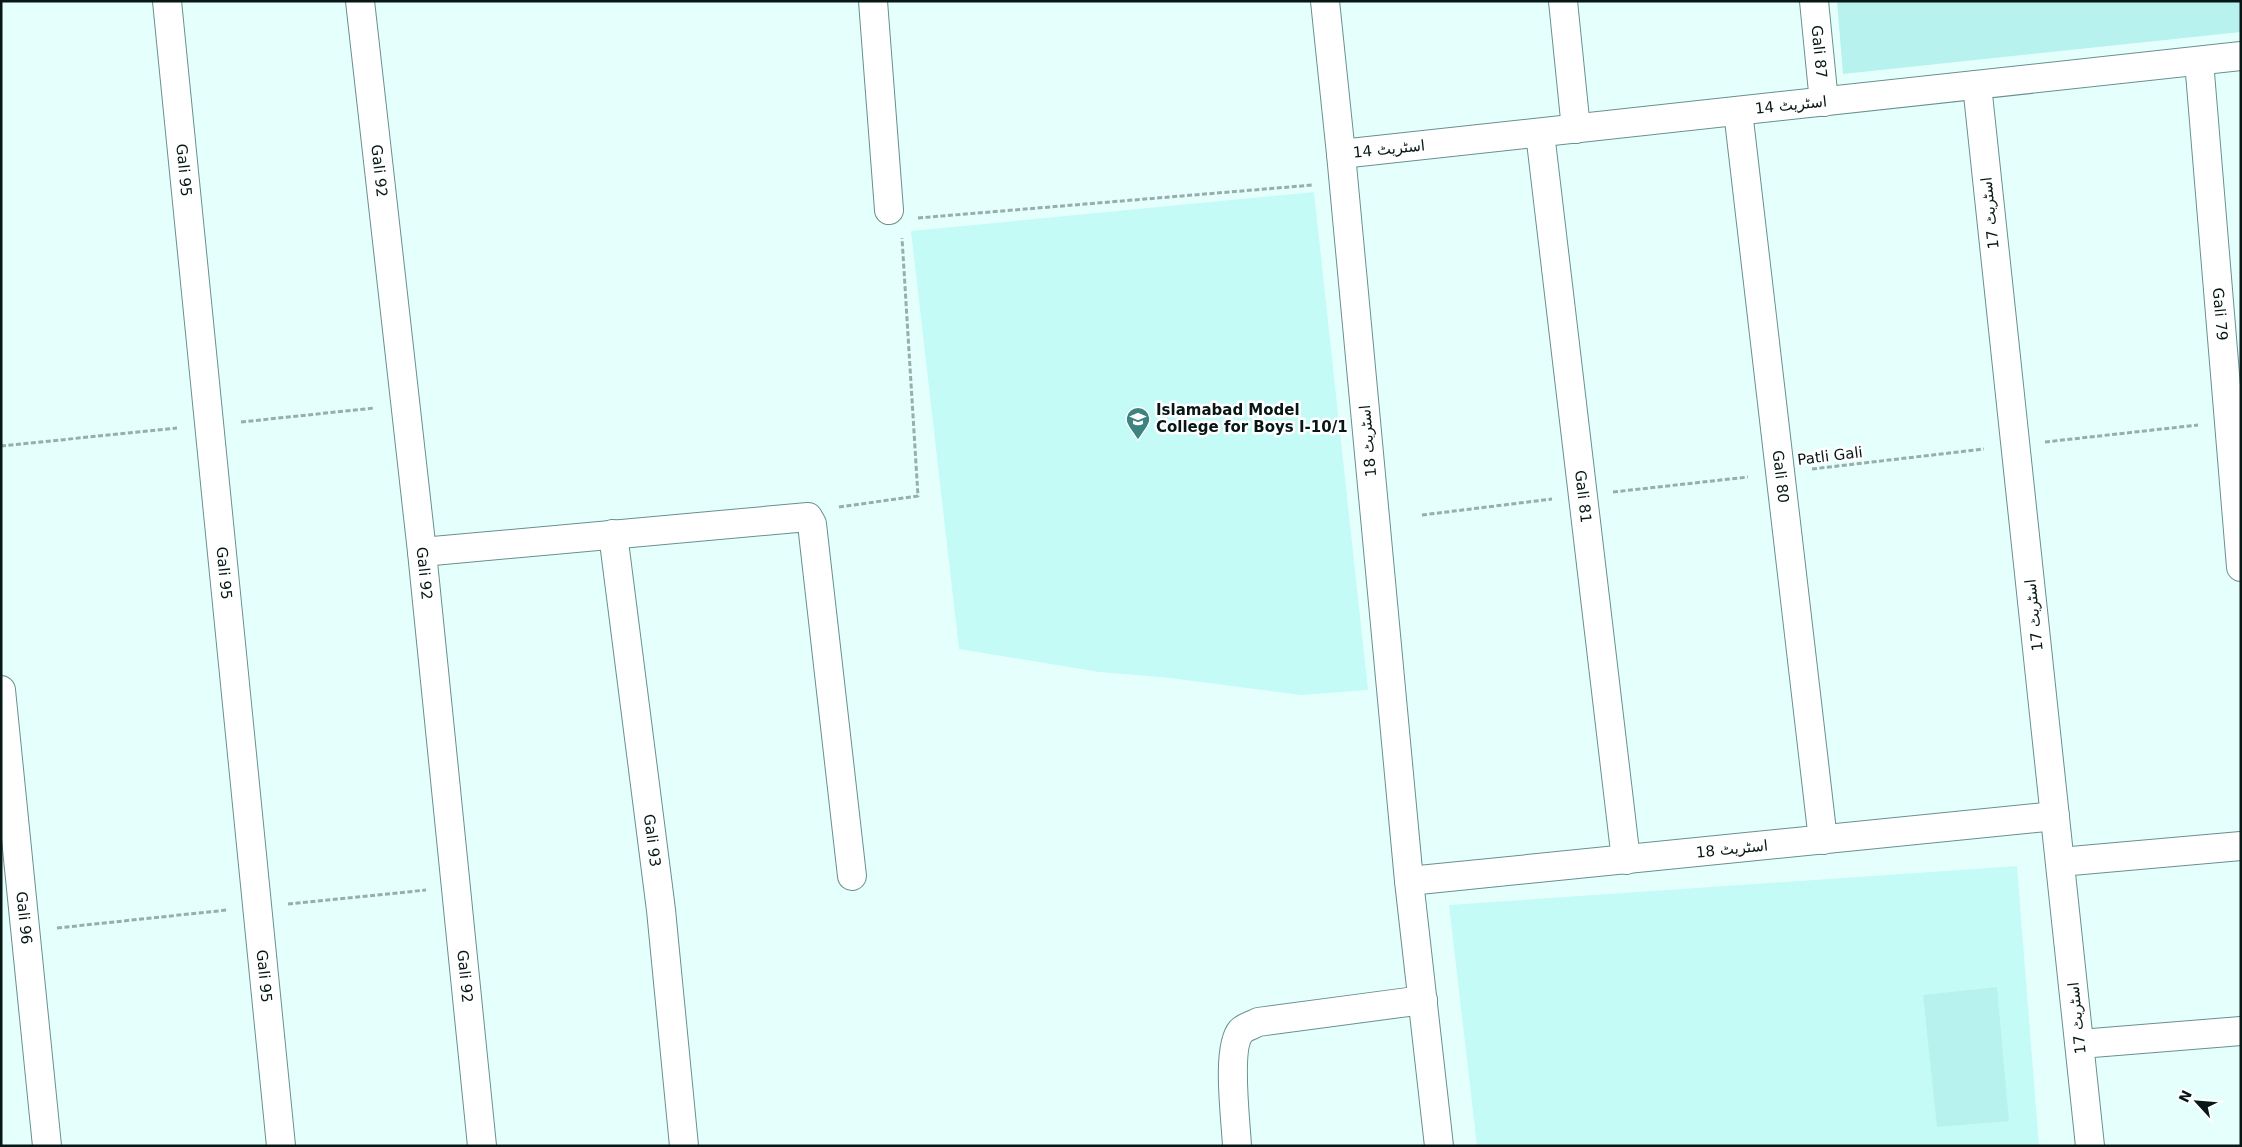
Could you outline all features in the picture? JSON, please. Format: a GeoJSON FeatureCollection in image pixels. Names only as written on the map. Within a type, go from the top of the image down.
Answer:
{"type":"FeatureCollection","features":[{"type":"Feature","properties":{"kind":"street","name":"Gali 95"},"geometry":{"type":"LineString","coordinates":[[167,1],[281,1146]]}},
{"type":"Feature","properties":{"kind":"street","name":"Gali 92"},"geometry":{"type":"LineString","coordinates":[[360,1],[422,552],[482,1146]]}},
{"type":"Feature","properties":{"kind":"street"},"geometry":{"type":"LineString","coordinates":[[873,1],[900,219]]}},
{"type":"Feature","properties":{"kind":"street","name":"اسٹریٹ 18"},"geometry":{"type":"LineString","coordinates":[[1325,1],[1342,154],[1409,881],[1439,1146]]}},
{"type":"Feature","properties":{"kind":"street"},"geometry":{"type":"LineString","coordinates":[[1563,1],[1576,129]]}},
{"type":"Feature","properties":{"kind":"street","name":"Gali 87"},"geometry":{"type":"LineString","coordinates":[[1814,1],[1824,102]]}},
{"type":"Feature","properties":{"kind":"street","name":"اسٹریٹ 14"},"geometry":{"type":"LineString","coordinates":[[1342,154],[2241,56]]}},
{"type":"Feature","properties":{"kind":"street","name":"Gali 79"},"geometry":{"type":"LineString","coordinates":[[2199,61],[2241,567]]}},
{"type":"Feature","properties":{"kind":"street","name":"اسٹریٹ 17"},"geometry":{"type":"LineString","coordinates":[[1977,85],[2090,1146]]}},
{"type":"Feature","properties":{"kind":"street","name":"Gali 80"},"geometry":{"type":"LineString","coordinates":[[1738,111],[1823,840]]}},
{"type":"Feature","properties":{"kind":"street","name":"Gali 81"},"geometry":{"type":"LineString","coordinates":[[1540,133],[1626,860]]}},
{"type":"Feature","properties":{"kind":"street"},"geometry":{"type":"LineString","coordinates":[[422,552],[808,517],[812,524],[852,876]]}},
{"type":"Feature","properties":{"kind":"street","name":"Gali 93"},"geometry":{"type":"LineString","coordinates":[[613,534],[661,910],[684,1146]]}},
{"type":"Feature","properties":{"kind":"street","name":"Gali 96"},"geometry":{"type":"LineString","coordinates":[[1,690],[47,1146]]}},
{"type":"Feature","properties":{"kind":"street","name":"اسٹریٹ 18"},"geometry":{"type":"LineString","coordinates":[[1409,881],[2055,816]]}},
{"type":"Feature","properties":{"kind":"street"},"geometry":{"type":"LineString","coordinates":[[2060,862],[2241,846]]}},
{"type":"Feature","properties":{"kind":"street"},"geometry":{"type":"LineString","coordinates":[[1237,1146],[1233,1058],[1235,1042],[1242,1030],[1258,1022],[1423,1000]]}},
{"type":"Feature","properties":{"kind":"street"},"geometry":{"type":"LineString","coordinates":[[2080,1044],[2241,1031]]}},
{"type":"Feature","properties":{"kind":"path"},"geometry":{"type":"LineString","coordinates":[[838,507],[918,496],[900,219],[1320,185]]}},
{"type":"Feature","properties":{"kind":"path"},"geometry":{"type":"LineString","coordinates":[[2044,442],[2201,424]]}},
{"type":"Feature","properties":{"kind":"path","name":"Patli Gali"},"geometry":{"type":"LineString","coordinates":[[1807,470],[1994,448]]}},
{"type":"Feature","properties":{"kind":"path"},"geometry":{"type":"LineString","coordinates":[[1610,493],[1757,476]]}},
{"type":"Feature","properties":{"kind":"path"},"geometry":{"type":"LineString","coordinates":[[1422,514],[1560,498]]}},
{"type":"Feature","properties":{"kind":"shaded area"},"geometry":{"type":"Polygon","coordinates":[[[1837,1],[2241,1],[2241,32],[1843,74],[1837,1]]]}},
{"type":"Feature","properties":{"kind":"shaded area","name":"Islamabad Model College for Boys I-10/1"},"geometry":{"type":"Polygon","coordinates":[[[1314,192],[1368,690],[1301,695],[1170,678],[1099,672],[959,649],[911,231],[1314,192]]]}},
{"type":"Feature","properties":{"kind":"shaded area"},"geometry":{"type":"Polygon","coordinates":[[[2017,866],[2039,1146],[1477,1146],[1449,905],[2017,866]]]}},
{"type":"Feature","properties":{"kind":"shaded area"},"geometry":{"type":"Polygon","coordinates":[[[1997,987],[2009,1121],[1937,1127],[1923,995],[1997,987]]]}},
{"type":"Feature","properties":{"kind":"place","name":"Islamabad Model College for Boys I-10/1"},"geometry":{"type":"Point","coordinates":[1138,440]}}]}
